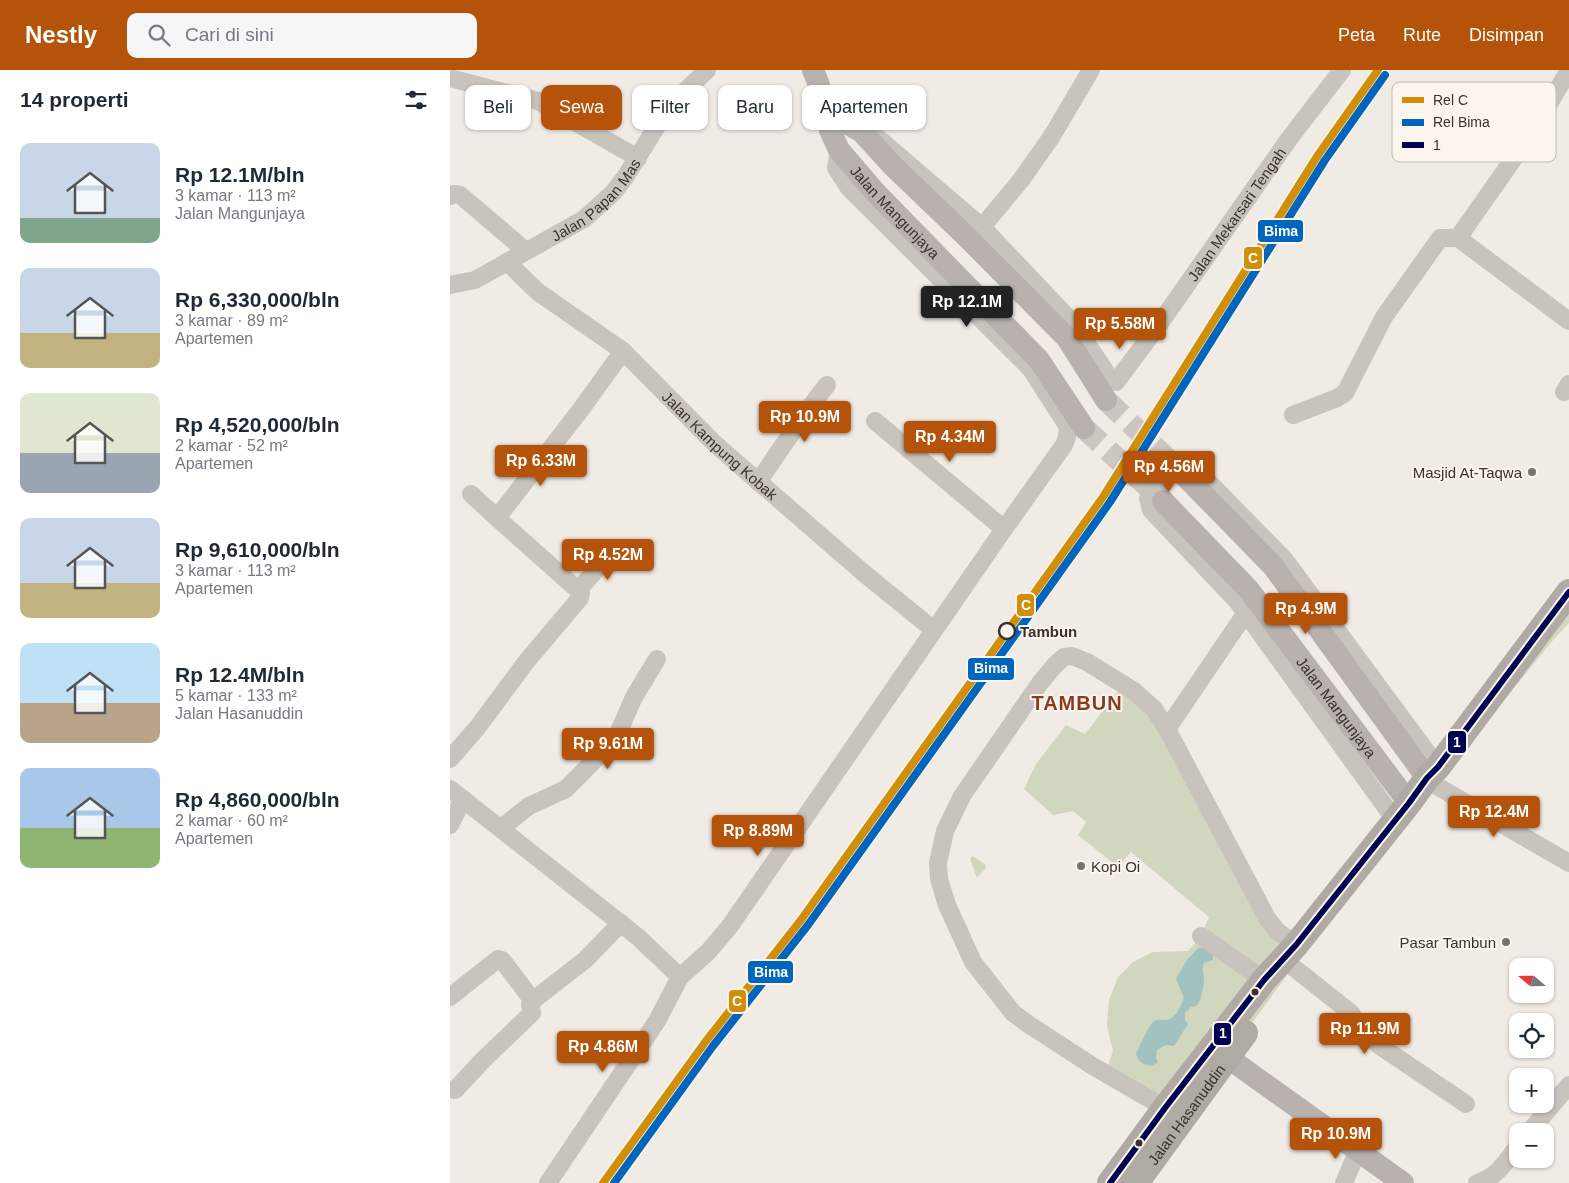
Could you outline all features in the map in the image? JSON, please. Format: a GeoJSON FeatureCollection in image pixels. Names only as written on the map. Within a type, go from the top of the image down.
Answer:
{"type":"FeatureCollection","features":[{"type":"Feature","properties":{"kind":"highway","name":"Jalan Hasanuddin"},"geometry":{"type":"LineString","coordinates":[[1110,1183],[1165,1108],[1264,980],[1295,956],[1326,923],[1416,815],[1433,777],[1569,592]]}},
{"type":"Feature","properties":{"kind":"highway","name":"Jalan Hasanuddin"},"geometry":{"type":"LineString","coordinates":[[1136,1183],[1227,1057],[1295,956],[1402,812],[1569,623]]}},
{"type":"Feature","properties":{"kind":"main road","name":"Jalan Mangunjaya"},"geometry":{"type":"LineString","coordinates":[[813,70],[818,85]]}},
{"type":"Feature","properties":{"kind":"main road","name":"Jalan Mangunjaya"},"geometry":{"type":"LineString","coordinates":[[830,130],[839,150],[874,191],[1040,360],[1084,428]]}},
{"type":"Feature","properties":{"kind":"main road","name":"Jalan Mangunjaya"},"geometry":{"type":"LineString","coordinates":[[858,130],[1067,338],[1106,400]]}},
{"type":"Feature","properties":{"kind":"main road","name":"Jalan Mangunjaya"},"geometry":{"type":"LineString","coordinates":[[1184,476],[1273,566],[1433,777]]}},
{"type":"Feature","properties":{"kind":"main road","name":"Jalan Mangunjaya"},"geometry":{"type":"LineString","coordinates":[[1163,501],[1249,590],[1402,812]]}},
{"type":"Feature","properties":{"kind":"main road"},"geometry":{"type":"LineString","coordinates":[[1227,1057],[1403,1183]]}},
{"type":"Feature","properties":{"kind":"street","name":"Jalan Papan Mas"},"geometry":{"type":"LineString","coordinates":[[453,282],[475,280],[584,219],[613,193],[638,158],[665,113],[679,96],[707,70]]}},
{"type":"Feature","properties":{"kind":"street"},"geometry":{"type":"LineString","coordinates":[[982,227],[1022,180],[1052,136],[1091,70]]}},
{"type":"Feature","properties":{"kind":"street","name":"Jalan Mekarsari Tengah"},"geometry":{"type":"LineString","coordinates":[[862,132],[878,138],[888,145],[982,227],[1073,323],[1111,382],[1116,382],[1160,324],[1289,139],[1342,70]]}},
{"type":"Feature","properties":{"kind":"street"},"geometry":{"type":"LineString","coordinates":[[1556,92],[1569,70]]}},
{"type":"Feature","properties":{"kind":"street"},"geometry":{"type":"LineString","coordinates":[[450,78],[538,101],[638,158]]}},
{"type":"Feature","properties":{"kind":"street"},"geometry":{"type":"LineString","coordinates":[[548,1183],[657,1020],[680,977],[708,952],[730,926],[1064,445],[1068,436],[1068,427],[1030,368],[849,188],[836,168],[839,150]]}},
{"type":"Feature","properties":{"kind":"street"},"geometry":{"type":"LineString","coordinates":[[1458,238],[1511,162]]}},
{"type":"Feature","properties":{"kind":"street"},"geometry":{"type":"LineString","coordinates":[[450,196],[454,194],[460,195],[526,251]]}},
{"type":"Feature","properties":{"kind":"street"},"geometry":{"type":"LineString","coordinates":[[1293,415],[1336,398],[1345,392],[1364,352],[1384,317],[1440,238],[1458,238],[1569,321]]}},
{"type":"Feature","properties":{"kind":"street","name":"Jalan Kampung Kobak"},"geometry":{"type":"LineString","coordinates":[[507,262],[538,292],[623,352],[714,444],[866,575],[934,630]]}},
{"type":"Feature","properties":{"kind":"street"},"geometry":{"type":"LineString","coordinates":[[497,518],[623,352]]}},
{"type":"Feature","properties":{"kind":"street"},"geometry":{"type":"LineString","coordinates":[[758,482],[798,422],[827,385]]}},
{"type":"Feature","properties":{"kind":"street"},"geometry":{"type":"LineString","coordinates":[[875,422],[1004,529]]}},
{"type":"Feature","properties":{"kind":"street"},"geometry":{"type":"LineString","coordinates":[[1402,812],[1237,601],[1151,510],[1148,498],[1158,481],[1180,460],[1191,464],[1285,560],[1433,777],[1569,863]]}},
{"type":"Feature","properties":{"kind":"street"},"geometry":{"type":"LineString","coordinates":[[450,759],[477,728],[526,662],[580,598],[581,593],[471,494]]}},
{"type":"Feature","properties":{"kind":"street"},"geometry":{"type":"LineString","coordinates":[[578,590],[614,550]]}},
{"type":"Feature","properties":{"kind":"street"},"geometry":{"type":"LineString","coordinates":[[1167,728],[1246,614]]}},
{"type":"Feature","properties":{"kind":"street"},"geometry":{"type":"LineString","coordinates":[[1165,1108],[1091,1065],[1013,1013],[973,962],[947,905],[939,879],[938,863],[945,831],[962,796],[1040,683],[1064,657],[1072,656],[1087,662],[1134,691],[1154,709],[1167,728],[1267,918],[1295,956],[1351,1013],[1360,1028],[1380,1046],[1466,1104]]}},
{"type":"Feature","properties":{"kind":"street"},"geometry":{"type":"LineString","coordinates":[[500,828],[529,806],[566,789],[616,738],[634,697],[657,659]]}},
{"type":"Feature","properties":{"kind":"street"},"geometry":{"type":"LineString","coordinates":[[450,825],[456,794],[621,923],[680,977]]}},
{"type":"Feature","properties":{"kind":"street"},"geometry":{"type":"LineString","coordinates":[[455,1090],[532,1013],[530,1004],[585,960],[621,923]]}},
{"type":"Feature","properties":{"kind":"street"},"geometry":{"type":"LineString","coordinates":[[1201,936],[1264,980]]}},
{"type":"Feature","properties":{"kind":"street"},"geometry":{"type":"LineString","coordinates":[[450,997],[498,959],[502,960],[533,1001]]}},
{"type":"Feature","properties":{"kind":"street"},"geometry":{"type":"LineString","coordinates":[[1537,1123],[1569,1085]]}},
{"type":"Feature","properties":{"kind":"street"},"geometry":{"type":"LineString","coordinates":[[1344,1183],[1358,1150]]}},
{"type":"Feature","properties":{"kind":"street"},"geometry":{"type":"LineString","coordinates":[[1477,1183],[1487,1180],[1498,1173],[1509,1158]]}},
{"type":"Feature","properties":{"kind":"green space"},"geometry":{"type":"Polygon","coordinates":[[[1569,592],[1569,623],[1435,785],[1293,967],[1227,1057],[1165,1108],[1105,1073],[1113,1051],[1107,1026],[1109,1000],[1118,977],[1133,962],[1153,952],[1188,951],[1201,936],[1209,917],[1131,852],[1118,867],[1078,835],[1086,822],[1073,811],[1053,815],[1024,789],[1036,764],[1066,725],[1085,734],[1123,685],[1154,709],[1251,885],[1296,945],[1569,592]]]}},
{"type":"Feature","properties":{"kind":"green space"},"geometry":{"type":"Polygon","coordinates":[[[973,856],[986,865],[977,878],[970,859],[973,856]]]}},
{"type":"Feature","properties":{"kind":"water"},"geometry":{"type":"Polygon","coordinates":[[[1198,948],[1205,948],[1213,955],[1213,960],[1204,963],[1204,984],[1197,1006],[1191,1007],[1185,1013],[1185,1020],[1188,1024],[1174,1046],[1166,1045],[1157,1050],[1156,1058],[1158,1062],[1153,1066],[1144,1064],[1136,1054],[1151,1024],[1157,1020],[1172,1018],[1179,1009],[1184,998],[1176,979],[1187,960],[1198,948]]]}},
{"type":"Feature","properties":{"kind":"tunnel"},"geometry":{"type":"LineString","coordinates":[[1106,400],[1184,475]]}},
{"type":"Feature","properties":{"kind":"tunnel"},"geometry":{"type":"LineString","coordinates":[[1084,428],[1163,501]]}},
{"type":"Feature","properties":{"kind":"rail line","name":"C"},"geometry":{"type":"LineString","coordinates":[[603,1183],[706,1041],[801,920],[1103,497],[1318,155],[1378,70]]}},
{"type":"Feature","properties":{"kind":"rail line","name":"Bima"},"geometry":{"type":"LineString","coordinates":[[614,1183],[713,1046],[808,925],[1110,502],[1325,160],[1385,75]]}},
{"type":"Feature","properties":{"kind":"transit line","name":"1"},"geometry":{"type":"LineString","coordinates":[[1110,1183],[1165,1108],[1264,980],[1296,945],[1427,778],[1438,767],[1569,592]]}},
{"type":"Feature","properties":{"kind":"place","name":"Masjid At-Taqwa"},"geometry":{"type":"Point","coordinates":[1532,472]}},
{"type":"Feature","properties":{"kind":"place","name":"Tambun"},"geometry":{"type":"Point","coordinates":[1007,631]}},
{"type":"Feature","properties":{"kind":"place","name":"Kopi Oi"},"geometry":{"type":"Point","coordinates":[1081,866]}},
{"type":"Feature","properties":{"kind":"place","name":"Pasar Tambun"},"geometry":{"type":"Point","coordinates":[1506,942]}},
{"type":"Feature","properties":{"kind":"district","name":"TAMBUN"},"geometry":{"type":"Point","coordinates":[1077,703]}}]}
